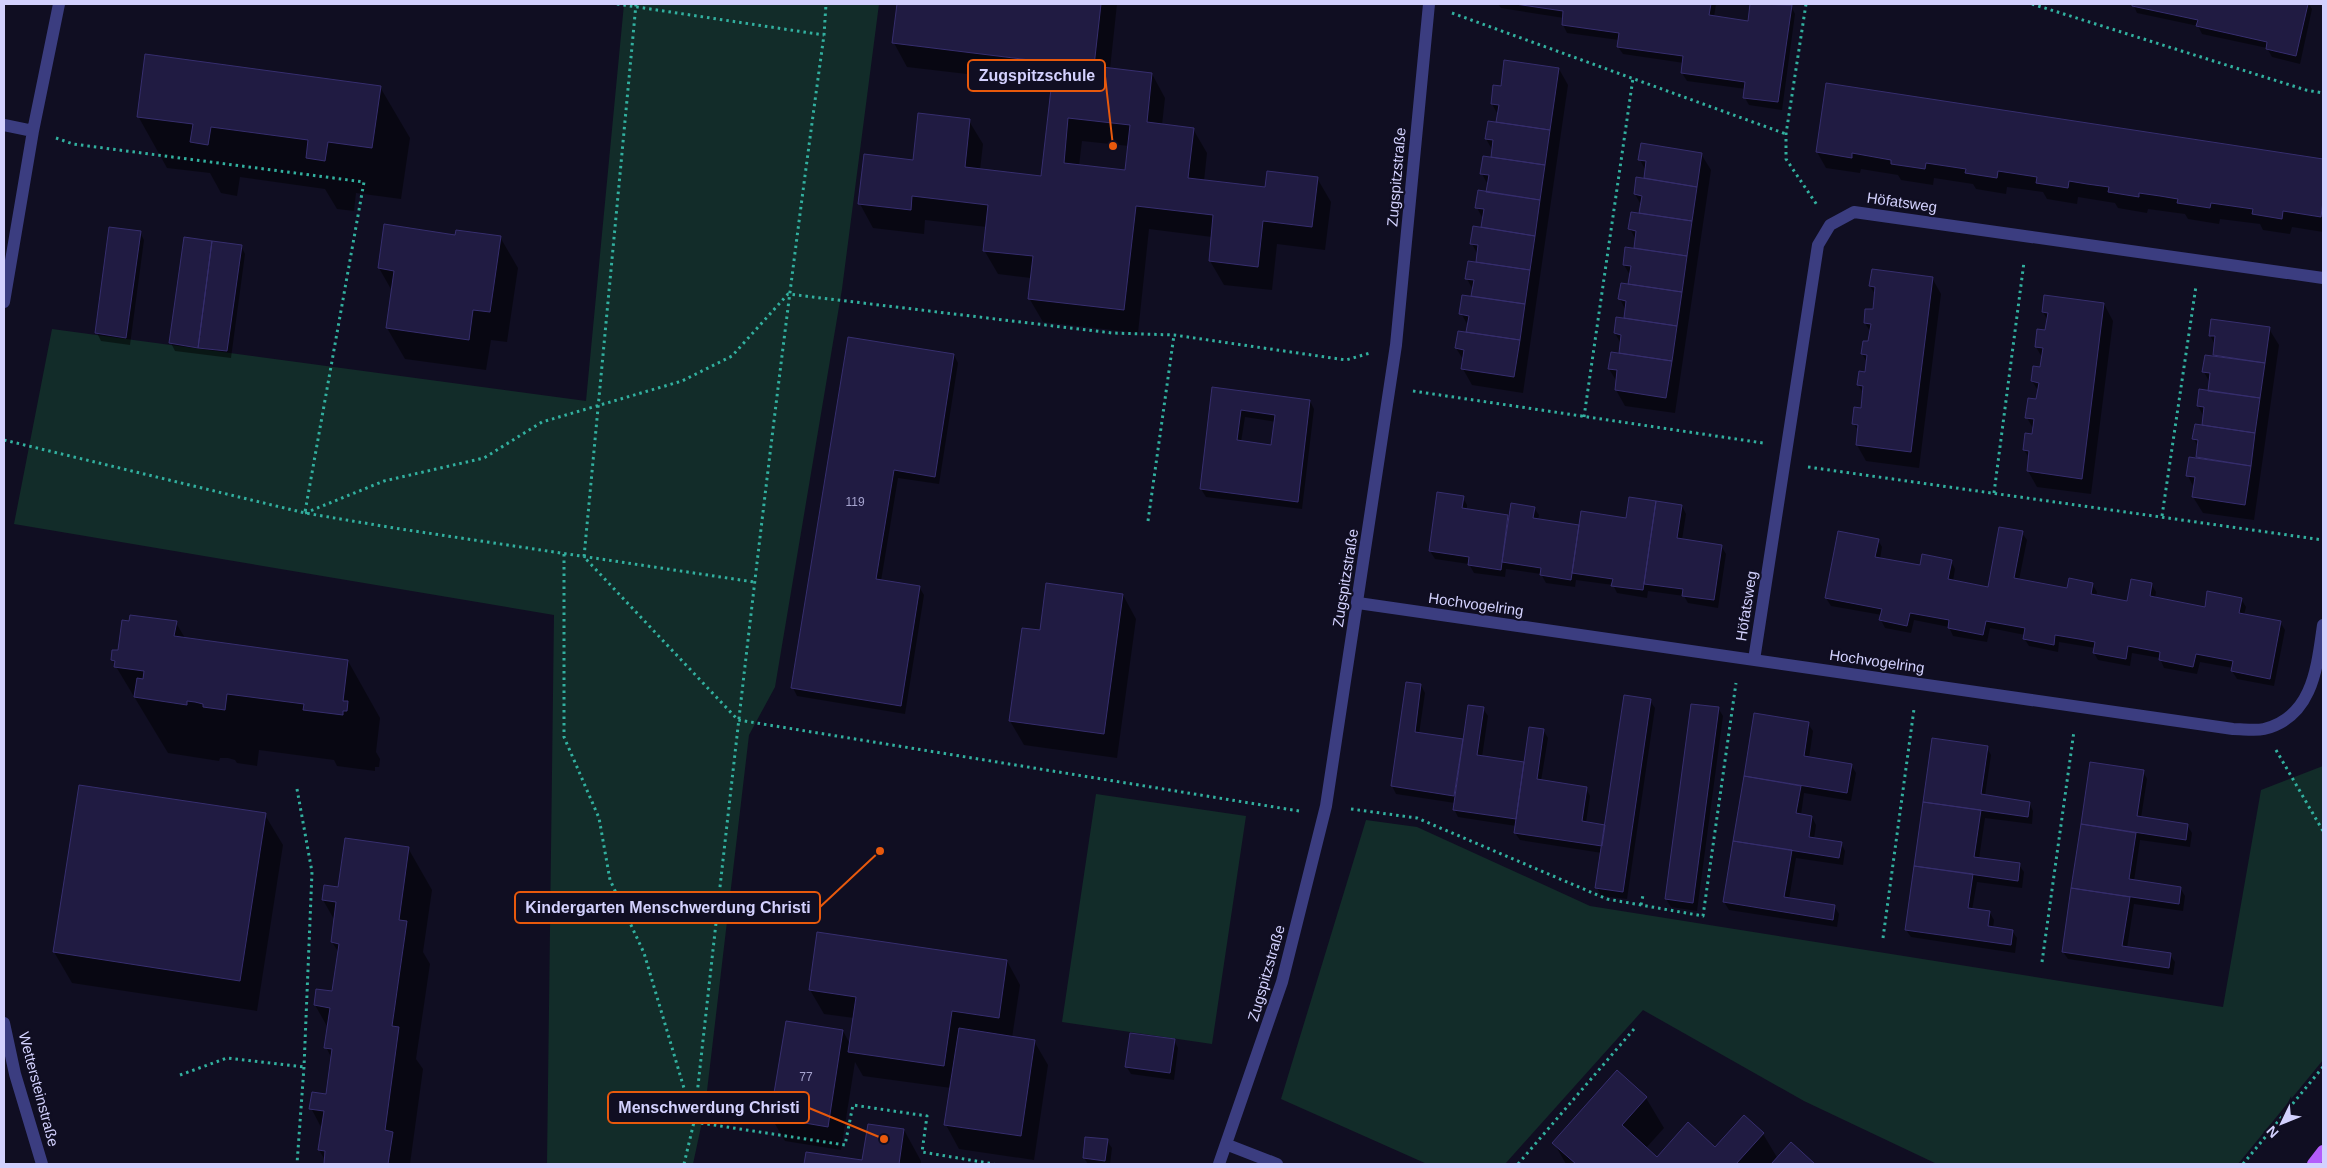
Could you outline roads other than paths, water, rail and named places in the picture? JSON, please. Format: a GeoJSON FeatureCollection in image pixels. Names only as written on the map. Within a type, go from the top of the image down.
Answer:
{"type":"FeatureCollection","features":[{"type":"Feature","properties":{"kind":"main road"},"geometry":{"type":"LineString","coordinates":[[2313,1164],[2323,1151]]}},
{"type":"Feature","properties":{"kind":"street"},"geometry":{"type":"LineString","coordinates":[[4,302],[33,131],[59,4]]}},
{"type":"Feature","properties":{"kind":"street","name":"Zugspitzstraße"},"geometry":{"type":"LineString","coordinates":[[1219,1164],[1228,1144],[1282,982],[1325,811],[1396,344],[1429,4]]}},
{"type":"Feature","properties":{"kind":"street"},"geometry":{"type":"LineString","coordinates":[[4,125],[33,131]]}},
{"type":"Feature","properties":{"kind":"street","name":"Höfatsweg"},"geometry":{"type":"LineString","coordinates":[[1754,660],[1818,245],[1830,225],[1854,212],[2323,278]]}},
{"type":"Feature","properties":{"kind":"street","name":"Hochvogelring"},"geometry":{"type":"LineString","coordinates":[[1358,603],[2233,729],[2264,729],[2290,718],[2304,704],[2318,660],[2323,625]]}},
{"type":"Feature","properties":{"kind":"street","name":"Wettersteinstraße"},"geometry":{"type":"LineString","coordinates":[[4,1023],[15,1074],[42,1164]]}},
{"type":"Feature","properties":{"kind":"street"},"geometry":{"type":"LineString","coordinates":[[1228,1144],[1277,1164]]}},
{"type":"Feature","properties":{"kind":"place","name":"Zugspitzschule"},"geometry":{"type":"Point","coordinates":[1113,146]}},
{"type":"Feature","properties":{"kind":"place","name":"Kindergarten Menschwerdung Christi"},"geometry":{"type":"Point","coordinates":[880,851]}},
{"type":"Feature","properties":{"kind":"place","name":"Menschwerdung Christi"},"geometry":{"type":"Point","coordinates":[884,1139]}}]}
